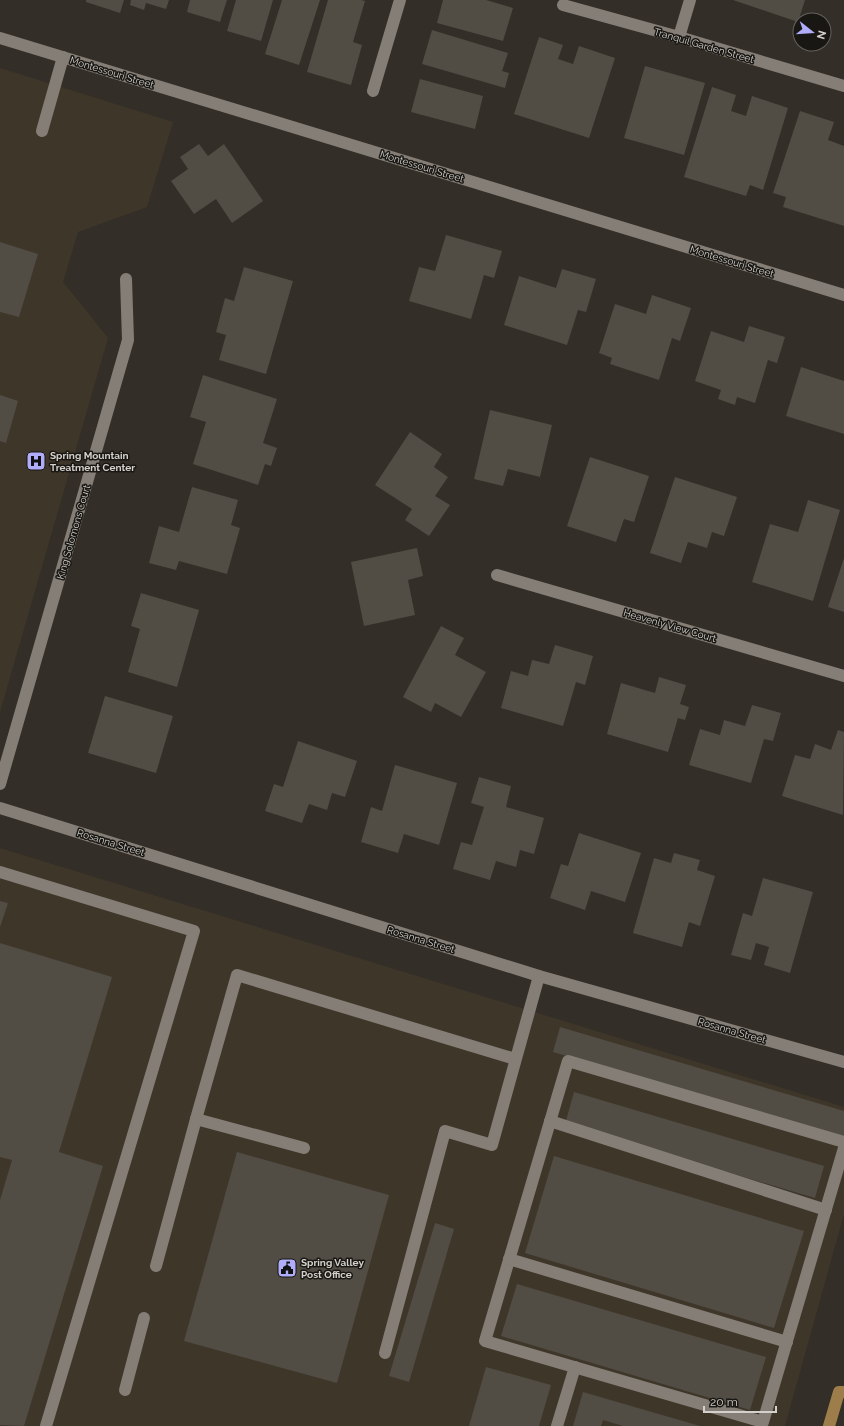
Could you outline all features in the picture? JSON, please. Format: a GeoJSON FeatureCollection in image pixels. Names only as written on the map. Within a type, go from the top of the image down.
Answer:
{"type":"FeatureCollection","features":[{"type":"Feature","properties":{"kind":"main road"},"geometry":{"type":"LineString","coordinates":[[829,1426],[839,1392],[844,1392]]}},
{"type":"Feature","properties":{"kind":"street"},"geometry":{"type":"LineString","coordinates":[[373,91],[400,0]]}},
{"type":"Feature","properties":{"kind":"street"},"geometry":{"type":"LineString","coordinates":[[679,37],[690,0]]}},
{"type":"Feature","properties":{"kind":"street","name":"Tranquil Garden Street"},"geometry":{"type":"LineString","coordinates":[[563,6],[679,37],[844,86]]}},
{"type":"Feature","properties":{"kind":"street","name":"Montessouri Street"},"geometry":{"type":"LineString","coordinates":[[0,38],[844,295]]}},
{"type":"Feature","properties":{"kind":"street"},"geometry":{"type":"LineString","coordinates":[[42,131],[63,57]]}},
{"type":"Feature","properties":{"kind":"street","name":"King Solomons Court"},"geometry":{"type":"LineString","coordinates":[[0,784],[128,340],[126,278]]}},
{"type":"Feature","properties":{"kind":"street","name":"Heavenly View Court"},"geometry":{"type":"LineString","coordinates":[[497,575],[844,676]]}},
{"type":"Feature","properties":{"kind":"street","name":"Rosanna Street"},"geometry":{"type":"LineString","coordinates":[[0,808],[539,976],[844,1062]]}},
{"type":"Feature","properties":{"kind":"street"},"geometry":{"type":"LineString","coordinates":[[0,872],[194,931],[46,1426]]}},
{"type":"Feature","properties":{"kind":"street"},"geometry":{"type":"LineString","coordinates":[[156,1266],[237,975],[515,1059]]}},
{"type":"Feature","properties":{"kind":"street"},"geometry":{"type":"LineString","coordinates":[[385,1353],[446,1131],[492,1145],[539,976]]}},
{"type":"Feature","properties":{"kind":"street"},"geometry":{"type":"LineString","coordinates":[[844,1142],[568,1061],[485,1341],[763,1422],[844,1148]]}},
{"type":"Feature","properties":{"kind":"street"},"geometry":{"type":"LineString","coordinates":[[196,1119],[304,1148]]}},
{"type":"Feature","properties":{"kind":"street"},"geometry":{"type":"LineString","coordinates":[[550,1121],[826,1210]]}},
{"type":"Feature","properties":{"kind":"street"},"geometry":{"type":"LineString","coordinates":[[509,1259],[787,1342]]}},
{"type":"Feature","properties":{"kind":"street"},"geometry":{"type":"LineString","coordinates":[[125,1390],[144,1318]]}},
{"type":"Feature","properties":{"kind":"street"},"geometry":{"type":"LineString","coordinates":[[557,1426],[575,1367]]}},
{"type":"Feature","properties":{"kind":"shaded area","name":"Spring Mountain Treatment Center"},"geometry":{"type":"Polygon","coordinates":[[[0,68],[173,122],[147,207],[78,232],[63,282],[108,338],[0,712],[0,68]]]}},
{"type":"Feature","properties":{"kind":"shaded area"},"geometry":{"type":"Polygon","coordinates":[[[0,848],[844,1107],[844,1214],[785,1426],[0,1426],[0,848]]]}},
{"type":"Feature","properties":{"kind":"building"},"geometry":{"type":"Polygon","coordinates":[[[86,0],[124,0],[120,13],[86,2],[86,0]]]}},
{"type":"Feature","properties":{"kind":"building"},"geometry":{"type":"Polygon","coordinates":[[[131,0],[169,0],[166,9],[146,3],[144,10],[130,5],[131,0]]]}},
{"type":"Feature","properties":{"kind":"building"},"geometry":{"type":"Polygon","coordinates":[[[190,0],[227,0],[220,22],[187,12],[190,0]]]}},
{"type":"Feature","properties":{"kind":"building"},"geometry":{"type":"Polygon","coordinates":[[[236,0],[273,0],[261,41],[227,31],[236,0]]]}},
{"type":"Feature","properties":{"kind":"building"},"geometry":{"type":"Polygon","coordinates":[[[282,0],[320,0],[299,65],[265,54],[282,0]]]}},
{"type":"Feature","properties":{"kind":"building"},"geometry":{"type":"Polygon","coordinates":[[[328,0],[365,1],[353,42],[362,45],[351,85],[307,72],[328,0]]]}},
{"type":"Feature","properties":{"kind":"building"},"geometry":{"type":"Polygon","coordinates":[[[443,0],[486,0],[513,8],[503,41],[437,23],[443,0]]]}},
{"type":"Feature","properties":{"kind":"building"},"geometry":{"type":"Polygon","coordinates":[[[733,0],[805,0],[801,12],[792,12],[792,20],[733,0]]]}},
{"type":"Feature","properties":{"kind":"building"},"geometry":{"type":"Polygon","coordinates":[[[432,30],[508,53],[502,71],[509,73],[505,88],[422,64],[432,30]]]}},
{"type":"Feature","properties":{"kind":"building"},"geometry":{"type":"Polygon","coordinates":[[[539,37],[563,45],[558,59],[573,64],[579,46],[615,58],[589,138],[514,114],[539,37]]]}},
{"type":"Feature","properties":{"kind":"building"},"geometry":{"type":"Polygon","coordinates":[[[645,66],[705,83],[684,155],[624,138],[645,66]]]}},
{"type":"Feature","properties":{"kind":"building"},"geometry":{"type":"Polygon","coordinates":[[[420,79],[483,96],[475,129],[411,112],[420,79]]]}},
{"type":"Feature","properties":{"kind":"building"},"geometry":{"type":"Polygon","coordinates":[[[712,87],[736,95],[731,111],[746,116],[752,96],[788,108],[763,190],[750,185],[746,196],[684,177],[712,87]]]}},
{"type":"Feature","properties":{"kind":"building"},"geometry":{"type":"Polygon","coordinates":[[[800,111],[834,122],[828,140],[844,146],[844,226],[783,207],[786,197],[773,193],[800,111]]]}},
{"type":"Feature","properties":{"kind":"building"},"geometry":{"type":"Polygon","coordinates":[[[199,144],[208,156],[224,144],[263,201],[232,223],[216,199],[194,214],[171,181],[188,169],[180,157],[199,144]]]}},
{"type":"Feature","properties":{"kind":"building"},"geometry":{"type":"Polygon","coordinates":[[[446,235],[502,251],[494,278],[484,275],[471,319],[409,301],[419,267],[435,271],[446,235]]]}},
{"type":"Feature","properties":{"kind":"building"},"geometry":{"type":"Polygon","coordinates":[[[0,242],[38,254],[19,317],[0,312],[0,242]]]}},
{"type":"Feature","properties":{"kind":"building"},"geometry":{"type":"Polygon","coordinates":[[[244,267],[293,281],[266,374],[219,360],[226,335],[216,332],[225,298],[234,301],[244,267]]]}},
{"type":"Feature","properties":{"kind":"building"},"geometry":{"type":"Polygon","coordinates":[[[562,269],[596,279],[586,312],[578,310],[567,345],[504,325],[519,276],[556,288],[562,269]]]}},
{"type":"Feature","properties":{"kind":"building"},"geometry":{"type":"Polygon","coordinates":[[[652,295],[691,308],[680,341],[672,338],[659,380],[610,364],[612,358],[599,353],[615,304],[646,314],[652,295]]]}},
{"type":"Feature","properties":{"kind":"building"},"geometry":{"type":"Polygon","coordinates":[[[749,326],[785,337],[777,363],[768,360],[755,403],[737,397],[735,405],[718,399],[721,390],[695,381],[711,331],[744,342],[749,326]]]}},
{"type":"Feature","properties":{"kind":"building"},"geometry":{"type":"Polygon","coordinates":[[[801,367],[844,381],[844,434],[786,416],[801,367]]]}},
{"type":"Feature","properties":{"kind":"building"},"geometry":{"type":"Polygon","coordinates":[[[203,375],[277,399],[263,443],[277,448],[271,466],[265,464],[258,485],[193,464],[206,422],[190,417],[203,375]]]}},
{"type":"Feature","properties":{"kind":"building"},"geometry":{"type":"Polygon","coordinates":[[[0,395],[18,401],[6,443],[0,441],[0,395]]]}},
{"type":"Feature","properties":{"kind":"building"},"geometry":{"type":"Polygon","coordinates":[[[490,410],[552,425],[540,477],[508,469],[503,486],[474,479],[490,410]]]}},
{"type":"Feature","properties":{"kind":"building"},"geometry":{"type":"Polygon","coordinates":[[[410,432],[442,454],[434,467],[448,477],[435,496],[450,505],[429,536],[405,520],[412,509],[375,485],[410,432]]]}},
{"type":"Feature","properties":{"kind":"building"},"geometry":{"type":"Polygon","coordinates":[[[590,457],[649,476],[634,522],[624,519],[616,542],[567,526],[590,457]]]}},
{"type":"Feature","properties":{"kind":"building"},"geometry":{"type":"Polygon","coordinates":[[[675,477],[737,497],[724,536],[712,532],[707,548],[688,542],[681,563],[650,553],[675,477]]]}},
{"type":"Feature","properties":{"kind":"building"},"geometry":{"type":"Polygon","coordinates":[[[192,487],[238,500],[231,525],[240,528],[227,574],[179,561],[176,570],[149,563],[159,526],[179,532],[192,487]]]}},
{"type":"Feature","properties":{"kind":"building"},"geometry":{"type":"Polygon","coordinates":[[[808,500],[840,510],[813,601],[752,582],[770,524],[798,532],[808,500]]]}},
{"type":"Feature","properties":{"kind":"building"},"geometry":{"type":"Polygon","coordinates":[[[417,548],[423,576],[408,580],[415,615],[364,626],[351,562],[417,548]]]}},
{"type":"Feature","properties":{"kind":"building"},"geometry":{"type":"Polygon","coordinates":[[[844,558],[844,612],[828,607],[844,558]]]}},
{"type":"Feature","properties":{"kind":"building"},"geometry":{"type":"Polygon","coordinates":[[[141,593],[199,610],[177,687],[128,672],[140,629],[131,626],[141,593]]]}},
{"type":"Feature","properties":{"kind":"building"},"geometry":{"type":"Polygon","coordinates":[[[441,626],[464,638],[455,655],[486,672],[461,717],[435,703],[431,712],[403,697],[441,626]]]}},
{"type":"Feature","properties":{"kind":"building"},"geometry":{"type":"Polygon","coordinates":[[[555,645],[593,656],[585,685],[576,682],[563,726],[501,708],[511,671],[528,676],[532,660],[549,664],[555,645]]]}},
{"type":"Feature","properties":{"kind":"building"},"geometry":{"type":"Polygon","coordinates":[[[659,677],[686,685],[680,704],[689,707],[685,720],[678,718],[668,752],[607,734],[621,683],[655,693],[659,677]]]}},
{"type":"Feature","properties":{"kind":"building"},"geometry":{"type":"Polygon","coordinates":[[[105,696],[173,716],[156,773],[88,753],[105,696]]]}},
{"type":"Feature","properties":{"kind":"building"},"geometry":{"type":"Polygon","coordinates":[[[752,705],[781,713],[773,741],[764,739],[751,783],[689,765],[700,729],[720,735],[724,720],[745,726],[752,705]]]}},
{"type":"Feature","properties":{"kind":"building"},"geometry":{"type":"Polygon","coordinates":[[[838,730],[844,732],[843,815],[782,796],[795,755],[810,759],[815,744],[831,750],[838,730]]]}},
{"type":"Feature","properties":{"kind":"building"},"geometry":{"type":"Polygon","coordinates":[[[298,741],[357,761],[345,797],[332,793],[327,810],[309,804],[302,823],[265,811],[274,784],[283,787],[298,741]]]}},
{"type":"Feature","properties":{"kind":"building"},"geometry":{"type":"Polygon","coordinates":[[[395,765],[457,783],[439,845],[404,834],[398,853],[361,842],[371,807],[382,811],[395,765]]]}},
{"type":"Feature","properties":{"kind":"building"},"geometry":{"type":"Polygon","coordinates":[[[479,777],[511,786],[506,807],[544,818],[534,854],[520,850],[516,867],[496,861],[490,880],[453,869],[461,842],[472,845],[484,807],[471,803],[479,777]]]}},
{"type":"Feature","properties":{"kind":"building"},"geometry":{"type":"Polygon","coordinates":[[[579,833],[641,853],[625,902],[591,891],[585,910],[550,898],[561,864],[568,866],[579,833]]]}},
{"type":"Feature","properties":{"kind":"building"},"geometry":{"type":"Polygon","coordinates":[[[674,853],[700,860],[697,870],[715,876],[700,926],[689,922],[682,947],[633,933],[654,858],[671,863],[674,853]]]}},
{"type":"Feature","properties":{"kind":"building"},"geometry":{"type":"Polygon","coordinates":[[[763,878],[813,892],[790,973],[764,965],[769,947],[756,943],[751,960],[731,955],[743,913],[752,916],[763,878]]]}},
{"type":"Feature","properties":{"kind":"building"},"geometry":{"type":"Polygon","coordinates":[[[0,901],[8,903],[0,927],[0,901]]]}},
{"type":"Feature","properties":{"kind":"building"},"geometry":{"type":"Polygon","coordinates":[[[0,943],[112,977],[59,1152],[103,1166],[24,1426],[0,1425],[0,1200],[12,1160],[0,1157],[0,943]]]}},
{"type":"Feature","properties":{"kind":"building"},"geometry":{"type":"Polygon","coordinates":[[[560,1027],[844,1111],[844,1138],[553,1052],[560,1027]]]}},
{"type":"Feature","properties":{"kind":"building"},"geometry":{"type":"Polygon","coordinates":[[[574,1092],[824,1166],[815,1198],[565,1124],[574,1092]]]}},
{"type":"Feature","properties":{"kind":"building","name":"Spring Valley Post Office"},"geometry":{"type":"Polygon","coordinates":[[[237,1152],[389,1195],[337,1383],[184,1341],[237,1152]]]}},
{"type":"Feature","properties":{"kind":"building"},"geometry":{"type":"Polygon","coordinates":[[[554,1156],[804,1231],[774,1328],[525,1253],[554,1156]]]}},
{"type":"Feature","properties":{"kind":"building"},"geometry":{"type":"Polygon","coordinates":[[[435,1223],[454,1229],[409,1382],[389,1376],[435,1223]]]}},
{"type":"Feature","properties":{"kind":"building"},"geometry":{"type":"Polygon","coordinates":[[[517,1284],[766,1357],[750,1410],[501,1336],[517,1284]]]}},
{"type":"Feature","properties":{"kind":"building"},"geometry":{"type":"Polygon","coordinates":[[[486,1367],[551,1385],[539,1426],[469,1426],[486,1367]]]}},
{"type":"Feature","properties":{"kind":"building"},"geometry":{"type":"Polygon","coordinates":[[[583,1392],[700,1426],[623,1426],[603,1420],[601,1426],[573,1426],[583,1392]]]}},
{"type":"Feature","properties":{"kind":"place","name":"Spring Mountain Treatment Center"},"geometry":{"type":"Point","coordinates":[36,461]}},
{"type":"Feature","properties":{"kind":"place","name":"Spring Valley Post Office"},"geometry":{"type":"Point","coordinates":[287,1268]}}]}
